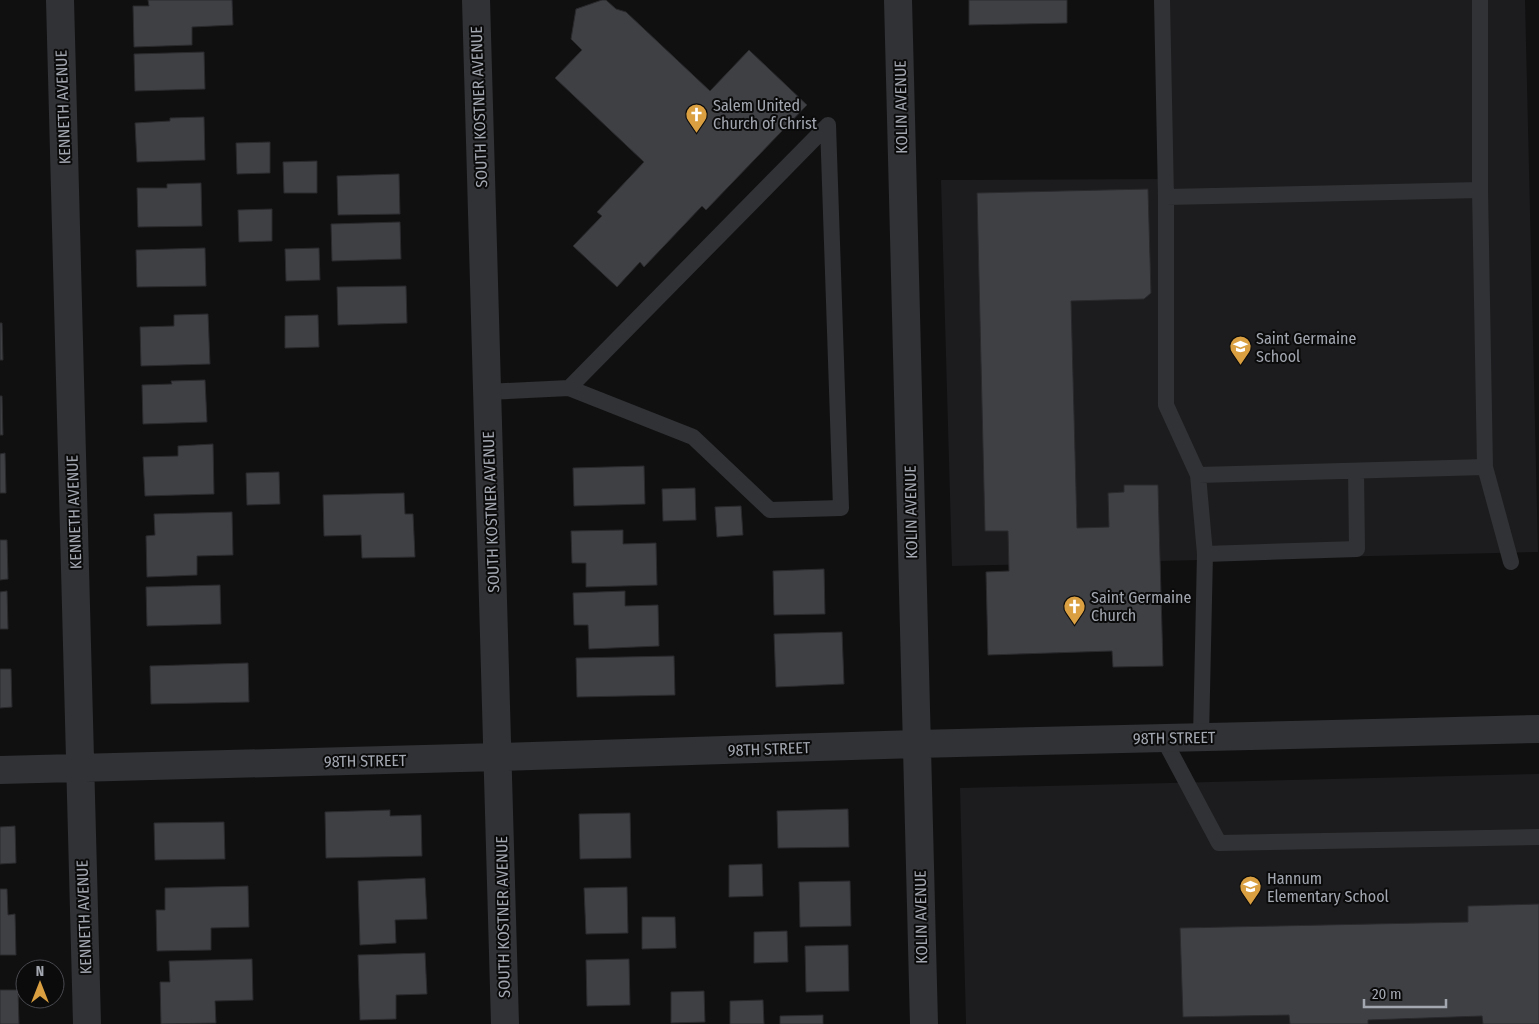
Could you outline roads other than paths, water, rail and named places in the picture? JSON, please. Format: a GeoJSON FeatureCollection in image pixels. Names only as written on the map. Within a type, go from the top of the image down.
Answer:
{"type":"FeatureCollection","features":[{"type":"Feature","properties":{"kind":"street","name":"KENNETH AVENUE"},"geometry":{"type":"LineString","coordinates":[[60,0],[87,1024]]}},
{"type":"Feature","properties":{"kind":"street","name":"SOUTH KOSTNER AVENUE"},"geometry":{"type":"LineString","coordinates":[[476,0],[499,757],[505,1024]]}},
{"type":"Feature","properties":{"kind":"street","name":"KOLIN AVENUE"},"geometry":{"type":"LineString","coordinates":[[898,0],[924,1024]]}},
{"type":"Feature","properties":{"kind":"street","name":"98TH STREET"},"geometry":{"type":"LineString","coordinates":[[0,770],[917,744],[1539,729]]}},
{"type":"Feature","properties":{"kind":"lane"},"geometry":{"type":"LineString","coordinates":[[1162,0],[1166,197],[1166,405],[1198,475],[1205,554],[1201,737]]}},
{"type":"Feature","properties":{"kind":"lane"},"geometry":{"type":"LineString","coordinates":[[1480,0],[1480,190],[1486,467],[1511,562]]}},
{"type":"Feature","properties":{"kind":"lane"},"geometry":{"type":"LineString","coordinates":[[487,392],[569,388],[693,437],[770,510],[842,508],[828,125],[569,388]]}},
{"type":"Feature","properties":{"kind":"lane"},"geometry":{"type":"LineString","coordinates":[[1166,197],[1480,190]]}},
{"type":"Feature","properties":{"kind":"lane"},"geometry":{"type":"LineString","coordinates":[[1198,475],[1486,467]]}},
{"type":"Feature","properties":{"kind":"lane"},"geometry":{"type":"LineString","coordinates":[[1205,554],[1357,549],[1356,471]]}},
{"type":"Feature","properties":{"kind":"lane"},"geometry":{"type":"LineString","coordinates":[[1163,738],[1219,843],[1539,837]]}},
{"type":"Feature","properties":{"kind":"place","name":"Salem United Church of Christ"},"geometry":{"type":"Point","coordinates":[697,133]}},
{"type":"Feature","properties":{"kind":"place","name":"Saint Germaine School"},"geometry":{"type":"Point","coordinates":[1240,366]}},
{"type":"Feature","properties":{"kind":"place","name":"Saint Germaine Church"},"geometry":{"type":"Point","coordinates":[1075,625]}},
{"type":"Feature","properties":{"kind":"place","name":"Hannum Elementary School"},"geometry":{"type":"Point","coordinates":[1251,906]}}]}
